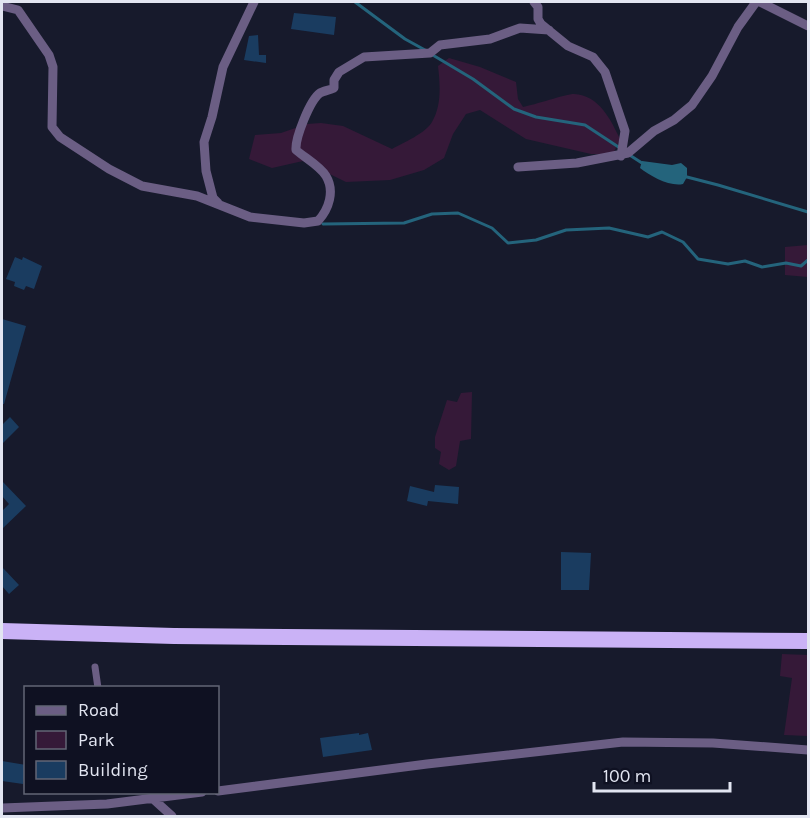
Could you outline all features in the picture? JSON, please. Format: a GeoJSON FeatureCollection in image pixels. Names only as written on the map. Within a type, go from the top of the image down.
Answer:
{"type":"FeatureCollection","features":[{"type":"Feature","properties":{"kind":"highway"},"geometry":{"type":"LineString","coordinates":[[2,632],[186,636],[808,641]]}},
{"type":"Feature","properties":{"kind":"street"},"geometry":{"type":"LineString","coordinates":[[218,203],[213,198],[206,171],[204,142],[213,117],[223,67],[254,2]]}},
{"type":"Feature","properties":{"kind":"street"},"geometry":{"type":"LineString","coordinates":[[534,2],[538,7],[538,19],[568,45],[593,57],[604,72],[625,131],[621,156]]}},
{"type":"Feature","properties":{"kind":"street"},"geometry":{"type":"LineString","coordinates":[[518,167],[577,163],[621,156],[635,148],[654,131],[675,120],[692,105],[712,76],[738,27],[758,2],[808,26]]}},
{"type":"Feature","properties":{"kind":"street"},"geometry":{"type":"LineString","coordinates":[[2,6],[18,10],[49,55],[53,67],[52,127],[60,137],[109,169],[142,186],[196,196],[250,217],[304,223],[318,221],[328,207],[330,194],[325,175],[296,150],[296,137],[319,93],[334,88],[334,80],[339,72],[364,57],[430,53],[440,45],[490,39],[520,28],[549,30]]}},
{"type":"Feature","properties":{"kind":"street"},"geometry":{"type":"LineString","coordinates":[[95,667],[98,686]]}},
{"type":"Feature","properties":{"kind":"street"},"geometry":{"type":"LineString","coordinates":[[219,791],[622,742],[713,743],[808,750]]}},
{"type":"Feature","properties":{"kind":"street"},"geometry":{"type":"LineString","coordinates":[[2,808],[107,804],[185,794]]}},
{"type":"Feature","properties":{"kind":"street"},"geometry":{"type":"LineString","coordinates":[[152,798],[172,816]]}},
{"type":"Feature","properties":{"kind":"green space"},"geometry":{"type":"Polygon","coordinates":[[[449,58],[480,67],[516,82],[518,99],[523,107],[570,94],[583,95],[590,99],[603,110],[620,139],[613,154],[591,154],[526,139],[480,110],[466,114],[453,134],[444,158],[424,170],[390,180],[346,182],[303,161],[272,168],[249,159],[255,135],[281,133],[307,124],[321,123],[343,126],[392,149],[420,134],[432,122],[439,102],[438,66],[449,58]]]}},
{"type":"Feature","properties":{"kind":"green space"},"geometry":{"type":"Polygon","coordinates":[[[808,245],[808,277],[785,275],[785,247],[808,245]]]}},
{"type":"Feature","properties":{"kind":"green space"},"geometry":{"type":"Polygon","coordinates":[[[472,392],[471,439],[460,441],[456,466],[449,470],[439,464],[441,452],[435,448],[435,437],[447,400],[457,402],[461,393],[472,392]]]}},
{"type":"Feature","properties":{"kind":"green space"},"geometry":{"type":"Polygon","coordinates":[[[782,654],[808,655],[808,736],[784,735],[792,678],[780,676],[782,654]]]}},
{"type":"Feature","properties":{"kind":"water"},"geometry":{"type":"Polygon","coordinates":[[[642,161],[672,165],[681,163],[687,168],[687,177],[683,184],[666,182],[640,168],[642,161]]]}},
{"type":"Feature","properties":{"kind":"building"},"geometry":{"type":"Polygon","coordinates":[[[294,13],[336,17],[334,35],[291,29],[294,13]]]}},
{"type":"Feature","properties":{"kind":"building"},"geometry":{"type":"Polygon","coordinates":[[[258,35],[259,55],[266,55],[266,63],[244,60],[249,36],[258,35]]]}},
{"type":"Feature","properties":{"kind":"building"},"geometry":{"type":"Polygon","coordinates":[[[15,257],[22,260],[23,257],[42,266],[34,289],[26,286],[24,290],[14,286],[15,282],[6,279],[15,257]]]}},
{"type":"Feature","properties":{"kind":"building"},"geometry":{"type":"Polygon","coordinates":[[[2,319],[26,326],[4,404],[2,404],[2,319]]]}},
{"type":"Feature","properties":{"kind":"building"},"geometry":{"type":"Polygon","coordinates":[[[10,417],[19,427],[2,444],[2,425],[10,417]]]}},
{"type":"Feature","properties":{"kind":"building"},"geometry":{"type":"Polygon","coordinates":[[[2,481],[26,506],[2,529],[2,511],[9,504],[2,496],[2,481]]]}},
{"type":"Feature","properties":{"kind":"building"},"geometry":{"type":"Polygon","coordinates":[[[435,485],[459,487],[458,504],[428,501],[427,506],[407,501],[410,486],[434,492],[435,485]]]}},
{"type":"Feature","properties":{"kind":"building"},"geometry":{"type":"Polygon","coordinates":[[[561,552],[591,553],[589,590],[561,590],[561,552]]]}},
{"type":"Feature","properties":{"kind":"building"},"geometry":{"type":"Polygon","coordinates":[[[2,567],[19,585],[9,594],[2,586],[2,567]]]}},
{"type":"Feature","properties":{"kind":"building"},"geometry":{"type":"Polygon","coordinates":[[[359,733],[359,735],[368,733],[372,750],[323,757],[320,738],[359,733]]]}},
{"type":"Feature","properties":{"kind":"building"},"geometry":{"type":"Polygon","coordinates":[[[2,761],[24,765],[23,784],[2,781],[2,761]]]}},
{"type":"Feature","properties":{"kind":"waterway"},"geometry":{"type":"LineString","coordinates":[[355,2],[405,39],[425,50]]}},
{"type":"Feature","properties":{"kind":"waterway"},"geometry":{"type":"LineString","coordinates":[[431,54],[473,79],[514,109],[536,117],[585,125],[620,148]]}},
{"type":"Feature","properties":{"kind":"waterway"},"geometry":{"type":"LineString","coordinates":[[628,154],[645,165]]}},
{"type":"Feature","properties":{"kind":"waterway"},"geometry":{"type":"LineString","coordinates":[[683,176],[808,212]]}},
{"type":"Feature","properties":{"kind":"waterway"},"geometry":{"type":"LineString","coordinates":[[323,224],[404,223],[432,214],[458,213],[492,228],[508,243],[536,240],[566,230],[609,228],[648,237],[662,232],[683,242],[698,259],[728,264],[745,261],[762,267],[786,263],[801,266],[808,260]]}}]}
